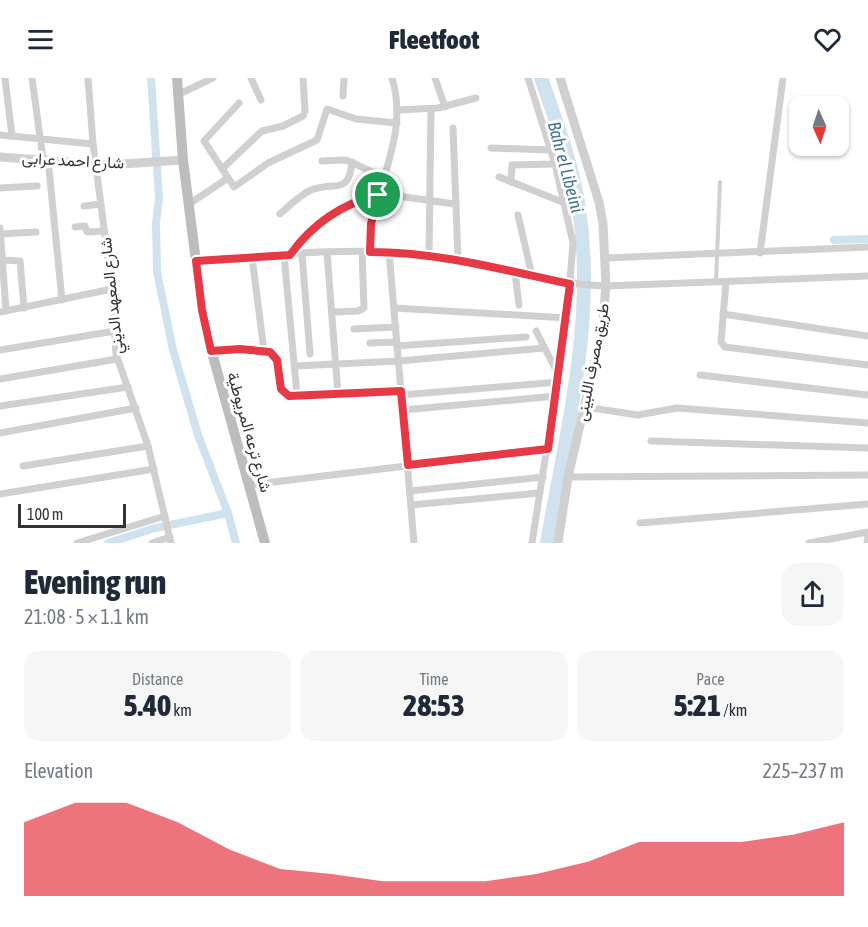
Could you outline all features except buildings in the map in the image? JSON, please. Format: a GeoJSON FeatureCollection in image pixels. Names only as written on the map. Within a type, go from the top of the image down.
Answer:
{"type":"FeatureCollection","features":[{"type":"Feature","properties":{"kind":"main road","name":"شارع ترعه المريوطية"},"geometry":{"type":"LineString","coordinates":[[177,78],[177,160],[189,204],[203,317],[265,543]]}},
{"type":"Feature","properties":{"kind":"street"},"geometry":{"type":"LineString","coordinates":[[5,78],[12,136]]}},
{"type":"Feature","properties":{"kind":"street"},"geometry":{"type":"LineString","coordinates":[[32,78],[45,159],[62,300]]}},
{"type":"Feature","properties":{"kind":"street","name":"شارع المعهد الديني"},"geometry":{"type":"LineString","coordinates":[[88,78],[93,144],[112,289],[117,359],[148,446],[170,540]]}},
{"type":"Feature","properties":{"kind":"street"},"geometry":{"type":"LineString","coordinates":[[177,95],[213,78]]}},
{"type":"Feature","properties":{"kind":"street"},"geometry":{"type":"LineString","coordinates":[[250,78],[261,100]]}},
{"type":"Feature","properties":{"kind":"street"},"geometry":{"type":"LineString","coordinates":[[222,169],[262,131],[283,126],[303,116],[305,111],[303,78]]}},
{"type":"Feature","properties":{"kind":"street"},"geometry":{"type":"LineString","coordinates":[[342,96],[344,78]]}},
{"type":"Feature","properties":{"kind":"street"},"geometry":{"type":"LineString","coordinates":[[370,252],[371,224],[378,195],[386,178],[397,123],[392,78]]}},
{"type":"Feature","properties":{"kind":"street"},"geometry":{"type":"LineString","coordinates":[[435,78],[445,107]]}},
{"type":"Feature","properties":{"kind":"street","name":"طريق مصرف اللبينى"},"geometry":{"type":"LineString","coordinates":[[528,78],[555,164],[573,243],[567,318],[532,543]]}},
{"type":"Feature","properties":{"kind":"street","name":"طريق مصرف اللبينى"},"geometry":{"type":"LineString","coordinates":[[558,543],[568,477],[602,330],[606,286],[606,258],[599,202],[560,78]]}},
{"type":"Feature","properties":{"kind":"street"},"geometry":{"type":"LineString","coordinates":[[760,253],[783,78]]}},
{"type":"Feature","properties":{"kind":"street"},"geometry":{"type":"LineString","coordinates":[[397,110],[445,107],[476,98]]}},
{"type":"Feature","properties":{"kind":"street"},"geometry":{"type":"LineString","coordinates":[[239,103],[204,139],[236,187],[268,163],[317,140],[327,109],[362,120],[397,123]]}},
{"type":"Feature","properties":{"kind":"street"},"geometry":{"type":"LineString","coordinates":[[429,255],[431,109]]}},
{"type":"Feature","properties":{"kind":"street"},"geometry":{"type":"LineString","coordinates":[[453,128],[458,259]]}},
{"type":"Feature","properties":{"kind":"street"},"geometry":{"type":"LineString","coordinates":[[0,135],[93,144]]}},
{"type":"Feature","properties":{"kind":"street"},"geometry":{"type":"LineString","coordinates":[[491,148],[551,150]]}},
{"type":"Feature","properties":{"kind":"street","name":"شارع احمد عرابى"},"geometry":{"type":"LineString","coordinates":[[0,156],[107,165],[177,160]]}},
{"type":"Feature","properties":{"kind":"street"},"geometry":{"type":"LineString","coordinates":[[322,161],[338,159],[352,162],[386,178]]}},
{"type":"Feature","properties":{"kind":"street"},"geometry":{"type":"LineString","coordinates":[[280,214],[312,190],[345,184],[351,176],[352,162]]}},
{"type":"Feature","properties":{"kind":"street"},"geometry":{"type":"LineString","coordinates":[[511,182],[512,165],[555,164]]}},
{"type":"Feature","properties":{"kind":"street"},"geometry":{"type":"LineString","coordinates":[[499,177],[565,203]]}},
{"type":"Feature","properties":{"kind":"street"},"geometry":{"type":"LineString","coordinates":[[189,204],[228,178]]}},
{"type":"Feature","properties":{"kind":"street"},"geometry":{"type":"LineString","coordinates":[[0,188],[37,186]]}},
{"type":"Feature","properties":{"kind":"street"},"geometry":{"type":"LineString","coordinates":[[297,395],[287,255],[307,233],[328,216],[352,203],[378,195],[456,204]]}},
{"type":"Feature","properties":{"kind":"street"},"geometry":{"type":"LineString","coordinates":[[84,206],[101,204]]}},
{"type":"Feature","properties":{"kind":"street"},"geometry":{"type":"LineString","coordinates":[[518,215],[532,276]]}},
{"type":"Feature","properties":{"kind":"street"},"geometry":{"type":"LineString","coordinates":[[75,227],[85,226],[87,232],[104,231]]}},
{"type":"Feature","properties":{"kind":"street"},"geometry":{"type":"LineString","coordinates":[[0,228],[3,312],[112,289]]}},
{"type":"Feature","properties":{"kind":"street"},"geometry":{"type":"LineString","coordinates":[[0,234],[36,232]]}},
{"type":"Feature","properties":{"kind":"street"},"geometry":{"type":"LineString","coordinates":[[606,258],[868,247]]}},
{"type":"Feature","properties":{"kind":"street"},"geometry":{"type":"LineString","coordinates":[[332,312],[360,311],[363,308],[362,252]]}},
{"type":"Feature","properties":{"kind":"street"},"geometry":{"type":"LineString","coordinates":[[389,252],[414,543]]}},
{"type":"Feature","properties":{"kind":"street"},"geometry":{"type":"LineString","coordinates":[[196,261],[302,254],[389,252],[458,259],[570,284],[606,286],[868,276]]}},
{"type":"Feature","properties":{"kind":"street"},"geometry":{"type":"LineString","coordinates":[[327,253],[338,393]]}},
{"type":"Feature","properties":{"kind":"street"},"geometry":{"type":"LineString","coordinates":[[302,254],[310,354]]}},
{"type":"Feature","properties":{"kind":"street"},"geometry":{"type":"LineString","coordinates":[[252,257],[264,351]]}},
{"type":"Feature","properties":{"kind":"street"},"geometry":{"type":"LineString","coordinates":[[2,260],[20,261],[24,308]]}},
{"type":"Feature","properties":{"kind":"street"},"geometry":{"type":"LineString","coordinates":[[515,272],[519,305]]}},
{"type":"Feature","properties":{"kind":"street"},"geometry":{"type":"LineString","coordinates":[[726,282],[722,342],[725,347],[868,365]]}},
{"type":"Feature","properties":{"kind":"street"},"geometry":{"type":"LineString","coordinates":[[394,308],[567,318]]}},
{"type":"Feature","properties":{"kind":"street"},"geometry":{"type":"LineString","coordinates":[[723,314],[868,336]]}},
{"type":"Feature","properties":{"kind":"street"},"geometry":{"type":"LineString","coordinates":[[354,329],[396,327]]}},
{"type":"Feature","properties":{"kind":"street"},"geometry":{"type":"LineString","coordinates":[[0,350],[115,331]]}},
{"type":"Feature","properties":{"kind":"street"},"geometry":{"type":"LineString","coordinates":[[211,351],[264,351],[275,356],[284,394],[401,393],[558,378],[536,331]]}},
{"type":"Feature","properties":{"kind":"street"},"geometry":{"type":"LineString","coordinates":[[370,343],[397,344],[525,337]]}},
{"type":"Feature","properties":{"kind":"street"},"geometry":{"type":"LineString","coordinates":[[295,366],[399,361],[544,348]]}},
{"type":"Feature","properties":{"kind":"street"},"geometry":{"type":"LineString","coordinates":[[0,378],[117,359]]}},
{"type":"Feature","properties":{"kind":"street"},"geometry":{"type":"LineString","coordinates":[[700,375],[868,395]]}},
{"type":"Feature","properties":{"kind":"street"},"geometry":{"type":"LineString","coordinates":[[0,406],[128,387]]}},
{"type":"Feature","properties":{"kind":"street"},"geometry":{"type":"LineString","coordinates":[[403,410],[556,396]]}},
{"type":"Feature","properties":{"kind":"street"},"geometry":{"type":"LineString","coordinates":[[585,407],[638,415],[677,408],[868,423]]}},
{"type":"Feature","properties":{"kind":"street"},"geometry":{"type":"LineString","coordinates":[[0,433],[135,408]]}},
{"type":"Feature","properties":{"kind":"street"},"geometry":{"type":"LineString","coordinates":[[651,441],[868,448]]}},
{"type":"Feature","properties":{"kind":"street"},"geometry":{"type":"LineString","coordinates":[[23,466],[148,446]]}},
{"type":"Feature","properties":{"kind":"street"},"geometry":{"type":"LineString","coordinates":[[249,485],[548,449]]}},
{"type":"Feature","properties":{"kind":"street"},"geometry":{"type":"LineString","coordinates":[[0,494],[154,470]]}},
{"type":"Feature","properties":{"kind":"street"},"geometry":{"type":"LineString","coordinates":[[568,477],[868,475]]}},
{"type":"Feature","properties":{"kind":"street"},"geometry":{"type":"LineString","coordinates":[[410,491],[543,477]]}},
{"type":"Feature","properties":{"kind":"street"},"geometry":{"type":"LineString","coordinates":[[411,505],[540,493]]}},
{"type":"Feature","properties":{"kind":"street"},"geometry":{"type":"LineString","coordinates":[[640,523],[868,504]]}},
{"type":"Feature","properties":{"kind":"street"},"geometry":{"type":"LineString","coordinates":[[77,543],[165,516]]}},
{"type":"Feature","properties":{"kind":"street"},"geometry":{"type":"LineString","coordinates":[[809,543],[868,534],[867,543]]}},
{"type":"Feature","properties":{"kind":"street"},"geometry":{"type":"LineString","coordinates":[[152,543],[170,540]]}},
{"type":"Feature","properties":{"kind":"lane"},"geometry":{"type":"LineString","coordinates":[[716,282],[720,182]]}},
{"type":"Feature","properties":{"kind":"waterway"},"geometry":{"type":"LineString","coordinates":[[151,78],[159,198],[156,223],[157,272],[173,350],[198,435],[228,513],[236,543]]}},
{"type":"Feature","properties":{"kind":"waterway","name":"Bahr el Libeini"},"geometry":{"type":"LineString","coordinates":[[541,78],[573,176],[583,251],[584,293],[570,419],[547,543]]}},
{"type":"Feature","properties":{"kind":"waterway"},"geometry":{"type":"LineString","coordinates":[[834,240],[868,239]]}},
{"type":"Feature","properties":{"kind":"waterway"},"geometry":{"type":"LineString","coordinates":[[108,543],[155,528],[228,513]]}},
{"type":"Feature","properties":{"kind":"route"},"geometry":{"type":"LineString","coordinates":[[378,195],[371,224],[370,252],[412,253],[458,259],[570,284],[548,449],[408,465],[401,391],[289,396],[281,389],[277,360],[270,352],[240,349],[211,351],[204,324],[196,261],[290,255],[307,233],[328,216],[352,203],[378,195]]}}]}
